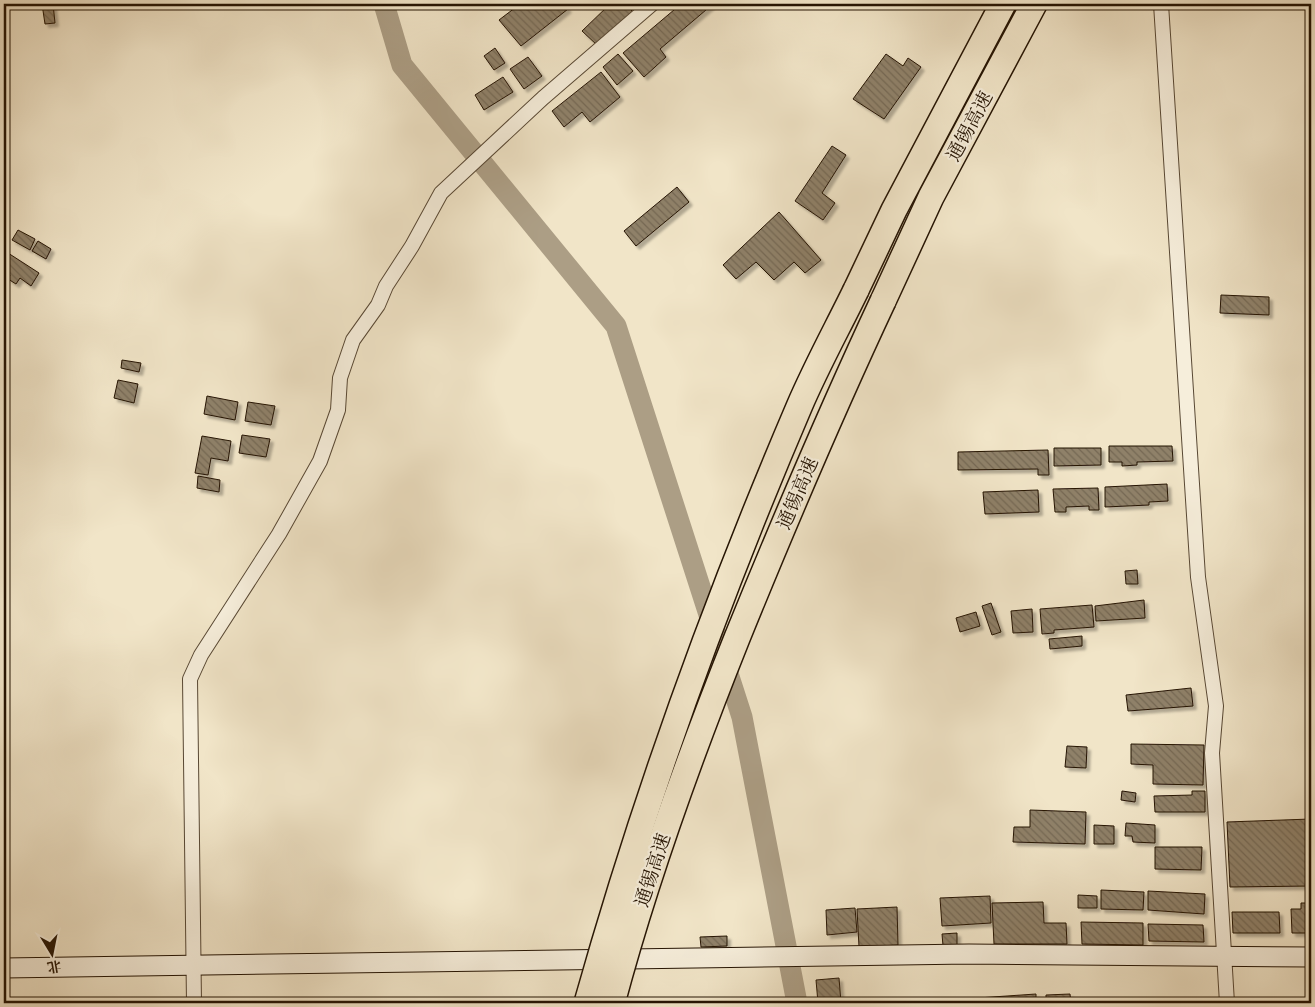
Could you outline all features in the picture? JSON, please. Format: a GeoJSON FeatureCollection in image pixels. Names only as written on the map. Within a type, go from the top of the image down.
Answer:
{"type":"FeatureCollection","features":[{"type":"Feature","properties":{"kind":"highway","name":"通锡高速"},"geometry":{"type":"LineString","coordinates":[[587,1003],[609,927],[670,737],[732,572],[799,406],[894,210],[1003,4]]}},
{"type":"Feature","properties":{"kind":"highway","name":"通锡高速"},"geometry":{"type":"LineString","coordinates":[[612,1003],[628,943],[688,761],[826,425],[931,197],[1034,4]]}},
{"type":"Feature","properties":{"kind":"street"},"geometry":{"type":"LineString","coordinates":[[194,1003],[190,679],[201,656],[279,534],[320,462],[338,410],[340,378],[353,340],[378,305],[386,286],[447,186],[523,119],[542,98],[652,4]]}},
{"type":"Feature","properties":{"kind":"street"},"geometry":{"type":"LineString","coordinates":[[1161,4],[1198,577],[1216,706],[1212,753],[1227,1003]]}},
{"type":"Feature","properties":{"kind":"street"},"geometry":{"type":"LineString","coordinates":[[4,968],[969,954],[1311,957]]}},
{"type":"Feature","properties":{"kind":"building"},"geometry":{"type":"Polygon","coordinates":[[[42,4],[53,4],[55,23],[45,24],[42,4]]]}},
{"type":"Feature","properties":{"kind":"building"},"geometry":{"type":"Polygon","coordinates":[[[520,4],[564,4],[568,9],[521,46],[499,20],[520,4]]]}},
{"type":"Feature","properties":{"kind":"building"},"geometry":{"type":"Polygon","coordinates":[[[610,4],[625,4],[634,13],[597,45],[582,31],[610,4]]]}},
{"type":"Feature","properties":{"kind":"building"},"geometry":{"type":"Polygon","coordinates":[[[630,4],[646,4],[637,12],[630,4]]]}},
{"type":"Feature","properties":{"kind":"building"},"geometry":{"type":"Polygon","coordinates":[[[681,4],[713,4],[660,49],[666,57],[644,77],[623,53],[681,4]]]}},
{"type":"Feature","properties":{"kind":"building"},"geometry":{"type":"Polygon","coordinates":[[[495,48],[505,63],[494,70],[484,56],[495,48]]]}},
{"type":"Feature","properties":{"kind":"building"},"geometry":{"type":"Polygon","coordinates":[[[618,54],[633,71],[617,85],[603,67],[618,54]]]}},
{"type":"Feature","properties":{"kind":"building"},"geometry":{"type":"Polygon","coordinates":[[[886,54],[903,66],[908,58],[921,67],[884,119],[853,99],[886,54]]]}},
{"type":"Feature","properties":{"kind":"building"},"geometry":{"type":"Polygon","coordinates":[[[528,57],[542,76],[524,89],[510,69],[528,57]]]}},
{"type":"Feature","properties":{"kind":"building"},"geometry":{"type":"Polygon","coordinates":[[[601,72],[620,97],[590,122],[582,112],[564,127],[552,111],[601,72]]]}},
{"type":"Feature","properties":{"kind":"building"},"geometry":{"type":"Polygon","coordinates":[[[503,77],[513,92],[484,110],[475,95],[503,77]]]}},
{"type":"Feature","properties":{"kind":"building"},"geometry":{"type":"Polygon","coordinates":[[[832,146],[846,155],[822,193],[835,203],[823,220],[795,201],[832,146]]]}},
{"type":"Feature","properties":{"kind":"building"},"geometry":{"type":"Polygon","coordinates":[[[677,187],[689,202],[636,246],[624,231],[677,187]]]}},
{"type":"Feature","properties":{"kind":"building"},"geometry":{"type":"Polygon","coordinates":[[[779,212],[821,260],[805,273],[794,262],[774,280],[756,262],[736,279],[723,265],[779,212]]]}},
{"type":"Feature","properties":{"kind":"building"},"geometry":{"type":"Polygon","coordinates":[[[18,230],[35,239],[30,250],[12,240],[18,230]]]}},
{"type":"Feature","properties":{"kind":"building"},"geometry":{"type":"Polygon","coordinates":[[[38,241],[51,249],[46,259],[32,251],[38,241]]]}},
{"type":"Feature","properties":{"kind":"building"},"geometry":{"type":"Polygon","coordinates":[[[8,253],[39,273],[31,286],[20,278],[16,284],[8,279],[10,275],[4,270],[4,261],[8,253]]]}},
{"type":"Feature","properties":{"kind":"building"},"geometry":{"type":"Polygon","coordinates":[[[1221,295],[1269,297],[1269,315],[1220,313],[1221,295]]]}},
{"type":"Feature","properties":{"kind":"building"},"geometry":{"type":"Polygon","coordinates":[[[122,360],[141,363],[139,372],[121,368],[122,360]]]}},
{"type":"Feature","properties":{"kind":"building"},"geometry":{"type":"Polygon","coordinates":[[[118,380],[138,384],[134,403],[114,398],[118,380]]]}},
{"type":"Feature","properties":{"kind":"building"},"geometry":{"type":"Polygon","coordinates":[[[207,396],[238,402],[235,420],[204,414],[207,396]]]}},
{"type":"Feature","properties":{"kind":"building"},"geometry":{"type":"Polygon","coordinates":[[[248,402],[275,406],[271,425],[245,421],[248,402]]]}},
{"type":"Feature","properties":{"kind":"building"},"geometry":{"type":"Polygon","coordinates":[[[242,435],[270,439],[266,457],[239,453],[242,435]]]}},
{"type":"Feature","properties":{"kind":"building"},"geometry":{"type":"Polygon","coordinates":[[[202,436],[231,441],[228,461],[211,458],[208,475],[195,473],[202,436]]]}},
{"type":"Feature","properties":{"kind":"building"},"geometry":{"type":"Polygon","coordinates":[[[1109,446],[1172,446],[1173,461],[1137,462],[1137,465],[1122,466],[1122,462],[1109,462],[1109,446]]]}},
{"type":"Feature","properties":{"kind":"building"},"geometry":{"type":"Polygon","coordinates":[[[1054,448],[1101,448],[1101,465],[1054,466],[1054,448]]]}},
{"type":"Feature","properties":{"kind":"building"},"geometry":{"type":"Polygon","coordinates":[[[1048,450],[1049,475],[1038,475],[1038,469],[958,470],[958,452],[1048,450]]]}},
{"type":"Feature","properties":{"kind":"building"},"geometry":{"type":"Polygon","coordinates":[[[198,476],[220,480],[219,492],[197,488],[198,476]]]}},
{"type":"Feature","properties":{"kind":"building"},"geometry":{"type":"Polygon","coordinates":[[[1167,484],[1168,501],[1149,502],[1149,505],[1105,507],[1105,487],[1167,484]]]}},
{"type":"Feature","properties":{"kind":"building"},"geometry":{"type":"Polygon","coordinates":[[[1098,488],[1099,510],[1089,510],[1089,506],[1066,507],[1066,512],[1055,512],[1053,489],[1098,488]]]}},
{"type":"Feature","properties":{"kind":"building"},"geometry":{"type":"Polygon","coordinates":[[[1038,490],[1039,512],[985,514],[983,492],[1038,490]]]}},
{"type":"Feature","properties":{"kind":"building"},"geometry":{"type":"Polygon","coordinates":[[[1137,570],[1138,584],[1126,584],[1125,571],[1137,570]]]}},
{"type":"Feature","properties":{"kind":"building"},"geometry":{"type":"Polygon","coordinates":[[[1144,600],[1145,618],[1096,621],[1095,606],[1144,600]]]}},
{"type":"Feature","properties":{"kind":"building"},"geometry":{"type":"Polygon","coordinates":[[[991,603],[1001,632],[992,635],[982,606],[991,603]]]}},
{"type":"Feature","properties":{"kind":"building"},"geometry":{"type":"Polygon","coordinates":[[[1092,605],[1094,627],[1054,630],[1054,633],[1042,634],[1040,609],[1092,605]]]}},
{"type":"Feature","properties":{"kind":"building"},"geometry":{"type":"Polygon","coordinates":[[[1032,609],[1033,632],[1013,633],[1011,611],[1032,609]]]}},
{"type":"Feature","properties":{"kind":"building"},"geometry":{"type":"Polygon","coordinates":[[[976,612],[980,626],[960,632],[956,618],[976,612]]]}},
{"type":"Feature","properties":{"kind":"building"},"geometry":{"type":"Polygon","coordinates":[[[1082,636],[1082,646],[1050,649],[1049,639],[1082,636]]]}},
{"type":"Feature","properties":{"kind":"building"},"geometry":{"type":"Polygon","coordinates":[[[1191,688],[1193,706],[1128,711],[1126,695],[1191,688]]]}},
{"type":"Feature","properties":{"kind":"building"},"geometry":{"type":"Polygon","coordinates":[[[1131,744],[1204,745],[1203,785],[1153,784],[1153,765],[1131,764],[1131,744]]]}},
{"type":"Feature","properties":{"kind":"building"},"geometry":{"type":"Polygon","coordinates":[[[1067,746],[1087,747],[1086,768],[1065,767],[1067,746]]]}},
{"type":"Feature","properties":{"kind":"building"},"geometry":{"type":"Polygon","coordinates":[[[1122,791],[1136,793],[1135,802],[1121,800],[1122,791]]]}},
{"type":"Feature","properties":{"kind":"building"},"geometry":{"type":"Polygon","coordinates":[[[1192,791],[1205,791],[1205,812],[1155,812],[1154,796],[1192,795],[1192,791]]]}},
{"type":"Feature","properties":{"kind":"building"},"geometry":{"type":"Polygon","coordinates":[[[1030,810],[1086,812],[1085,844],[1013,842],[1014,827],[1030,827],[1030,810]]]}},
{"type":"Feature","properties":{"kind":"building"},"geometry":{"type":"Polygon","coordinates":[[[1311,819],[1311,886],[1230,887],[1227,822],[1311,819]]]}},
{"type":"Feature","properties":{"kind":"building"},"geometry":{"type":"Polygon","coordinates":[[[1126,823],[1155,825],[1155,843],[1133,842],[1132,836],[1125,836],[1126,823]]]}},
{"type":"Feature","properties":{"kind":"building"},"geometry":{"type":"Polygon","coordinates":[[[1094,825],[1114,826],[1114,844],[1094,844],[1094,825]]]}},
{"type":"Feature","properties":{"kind":"building"},"geometry":{"type":"Polygon","coordinates":[[[1155,847],[1202,847],[1201,870],[1155,869],[1155,847]]]}},
{"type":"Feature","properties":{"kind":"building"},"geometry":{"type":"Polygon","coordinates":[[[1101,890],[1144,892],[1143,910],[1101,909],[1101,890]]]}},
{"type":"Feature","properties":{"kind":"building"},"geometry":{"type":"Polygon","coordinates":[[[1148,891],[1205,894],[1204,914],[1148,910],[1148,891]]]}},
{"type":"Feature","properties":{"kind":"building"},"geometry":{"type":"Polygon","coordinates":[[[1078,895],[1097,896],[1097,908],[1078,908],[1078,895]]]}},
{"type":"Feature","properties":{"kind":"building"},"geometry":{"type":"Polygon","coordinates":[[[990,896],[991,923],[942,926],[940,898],[990,896]]]}},
{"type":"Feature","properties":{"kind":"building"},"geometry":{"type":"Polygon","coordinates":[[[1043,902],[1044,923],[1066,923],[1067,944],[994,944],[992,903],[1043,902]]]}},
{"type":"Feature","properties":{"kind":"building"},"geometry":{"type":"Polygon","coordinates":[[[1301,903],[1308,903],[1309,908],[1311,908],[1311,933],[1292,933],[1291,909],[1301,909],[1301,903]]]}},
{"type":"Feature","properties":{"kind":"building"},"geometry":{"type":"Polygon","coordinates":[[[897,907],[898,945],[859,947],[857,909],[897,907]]]}},
{"type":"Feature","properties":{"kind":"building"},"geometry":{"type":"Polygon","coordinates":[[[855,908],[857,932],[827,935],[826,910],[855,908]]]}},
{"type":"Feature","properties":{"kind":"building"},"geometry":{"type":"Polygon","coordinates":[[[1232,912],[1279,912],[1280,933],[1233,933],[1232,912]]]}},
{"type":"Feature","properties":{"kind":"building"},"geometry":{"type":"Polygon","coordinates":[[[1081,922],[1143,923],[1143,945],[1082,944],[1081,922]]]}},
{"type":"Feature","properties":{"kind":"building"},"geometry":{"type":"Polygon","coordinates":[[[1148,924],[1203,925],[1204,942],[1149,941],[1148,924]]]}},
{"type":"Feature","properties":{"kind":"building"},"geometry":{"type":"Polygon","coordinates":[[[957,933],[957,945],[943,946],[942,934],[957,933]]]}},
{"type":"Feature","properties":{"kind":"building"},"geometry":{"type":"Polygon","coordinates":[[[727,936],[727,946],[701,947],[700,937],[727,936]]]}},
{"type":"Feature","properties":{"kind":"building"},"geometry":{"type":"Polygon","coordinates":[[[839,978],[841,1003],[818,1003],[816,980],[839,978]]]}},
{"type":"Feature","properties":{"kind":"building"},"geometry":{"type":"Polygon","coordinates":[[[1036,994],[1036,1003],[949,1003],[949,1000],[1036,994]]]}},
{"type":"Feature","properties":{"kind":"building"},"geometry":{"type":"Polygon","coordinates":[[[1070,994],[1071,1003],[1046,1003],[1046,995],[1070,994]]]}},
{"type":"Feature","properties":{"kind":"building"},"geometry":{"type":"Polygon","coordinates":[[[1249,1001],[1249,1003],[1232,1003],[1232,1002],[1249,1001]]]}},
{"type":"Feature","properties":{"kind":"waterway"},"geometry":{"type":"LineString","coordinates":[[384,4],[402,65],[616,326],[742,717],[797,1003]]}}]}
